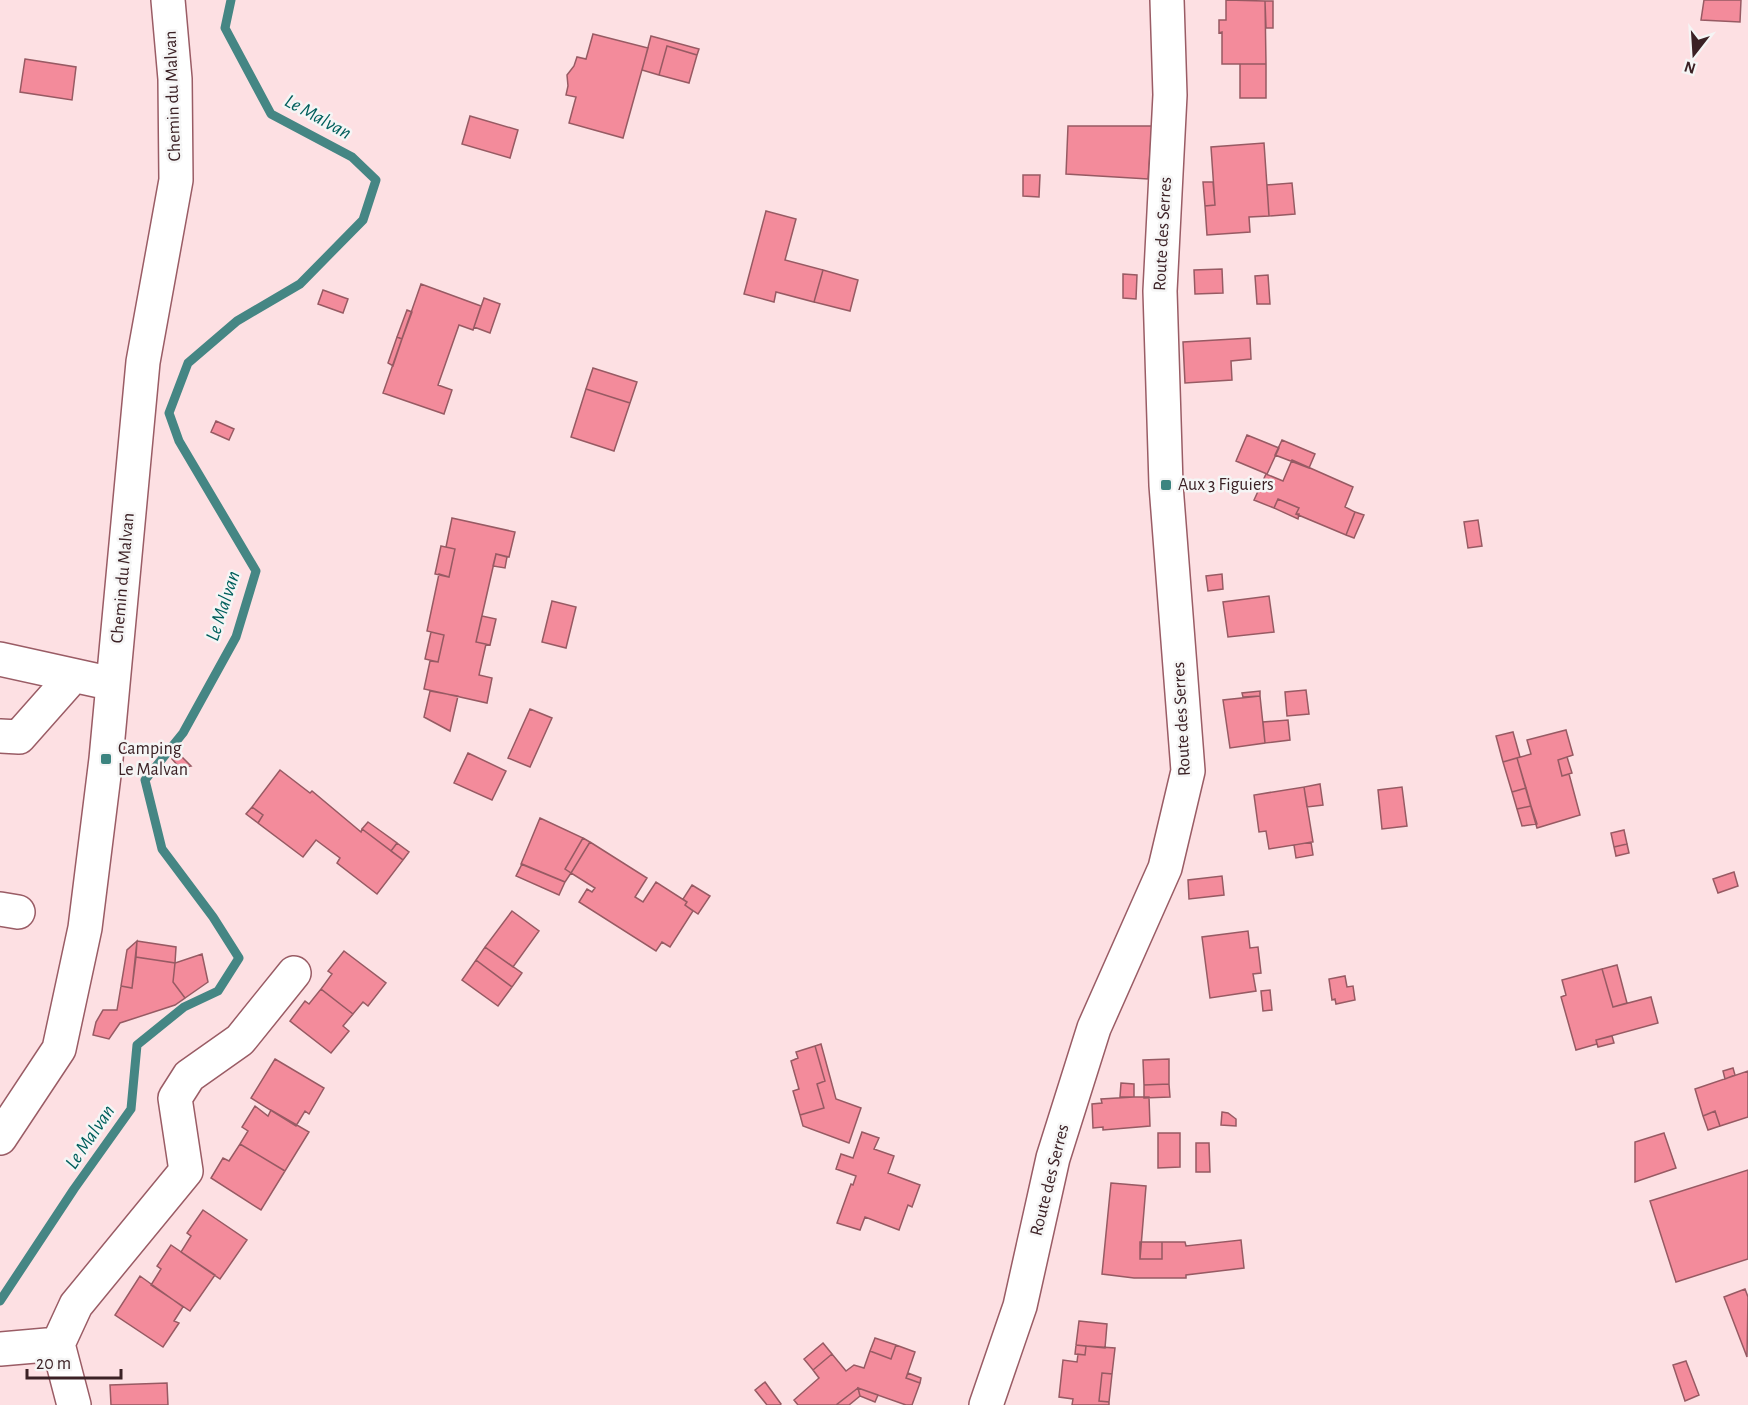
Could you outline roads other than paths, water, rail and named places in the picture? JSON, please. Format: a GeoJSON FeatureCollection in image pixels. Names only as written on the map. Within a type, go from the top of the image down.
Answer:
{"type":"FeatureCollection","features":[{"type":"Feature","properties":{"kind":"street","name":"Chemin du Malvan"},"geometry":{"type":"LineString","coordinates":[[0,1138],[59,1049],[85,928],[106,759],[143,362],[176,180],[175,79],[168,0]]}},
{"type":"Feature","properties":{"kind":"street","name":"Route des Serres"},"geometry":{"type":"LineString","coordinates":[[986,1405],[1020,1306],[1053,1158],[1094,1028],[1165,868],[1188,771],[1166,485],[1160,291],[1170,95],[1167,0]]}},
{"type":"Feature","properties":{"kind":"street"},"geometry":{"type":"LineString","coordinates":[[0,659],[113,684]]}},
{"type":"Feature","properties":{"kind":"street"},"geometry":{"type":"LineString","coordinates":[[0,736],[19,737],[73,675]]}},
{"type":"Feature","properties":{"kind":"street"},"geometry":{"type":"LineString","coordinates":[[74,1405],[58,1344],[76,1305],[186,1171],[175,1098],[189,1076],[240,1040],[294,973]]}},
{"type":"Feature","properties":{"kind":"street"},"geometry":{"type":"LineString","coordinates":[[0,1350],[58,1344]]}},
{"type":"Feature","properties":{"kind":"waterway","name":"Le Malvan"},"geometry":{"type":"LineString","coordinates":[[0,1301],[74,1189],[131,1109],[137,1045],[184,1007],[218,991],[239,958],[213,917],[162,849],[145,780],[183,733],[236,637],[256,571],[179,441],[169,413],[188,363],[237,321],[300,284],[363,220],[376,180],[352,157],[271,114],[225,28],[231,0]]}},
{"type":"Feature","properties":{"kind":"place","name":"Aux 3 Figuiers"},"geometry":{"type":"Point","coordinates":[1166,485]}},
{"type":"Feature","properties":{"kind":"place","name":"Camping Le Malvan"},"geometry":{"type":"Point","coordinates":[106,759]}}]}
